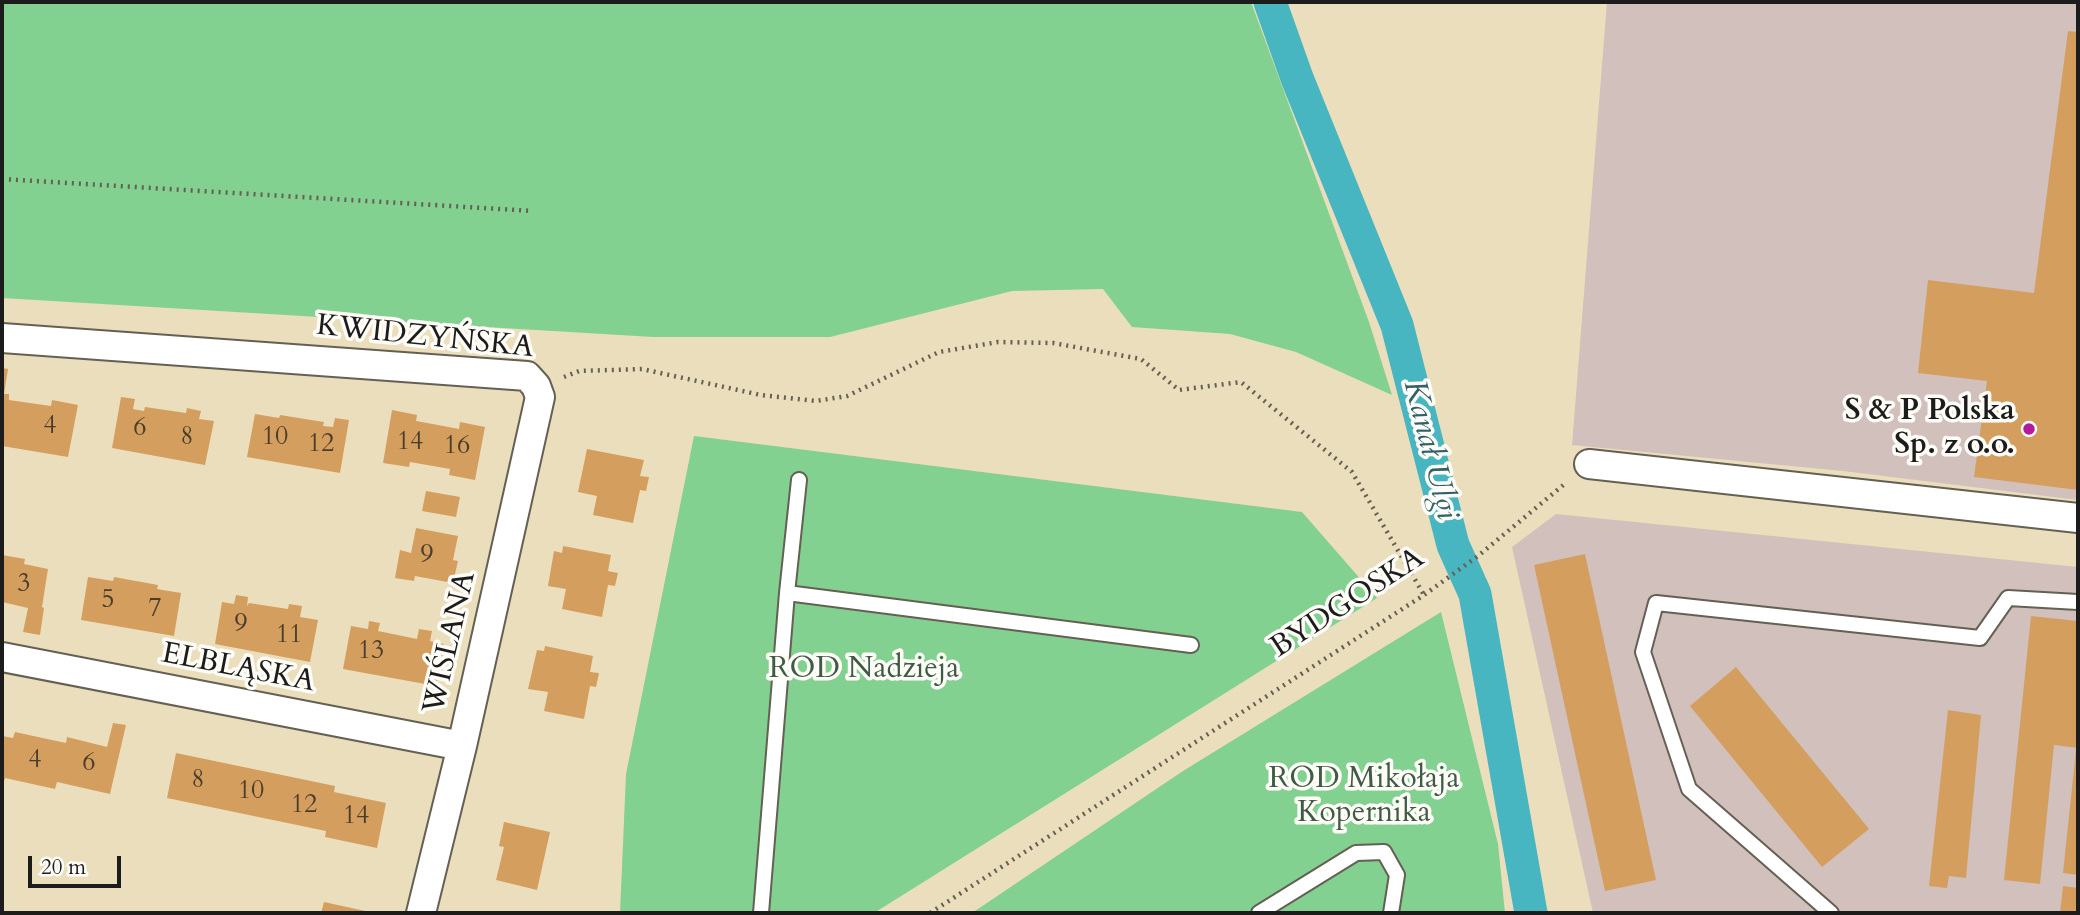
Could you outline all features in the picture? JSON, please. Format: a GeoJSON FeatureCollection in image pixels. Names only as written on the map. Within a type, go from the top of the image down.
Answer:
{"type":"FeatureCollection","features":[{"type":"Feature","properties":{"kind":"street","name":"KWIDZYŃSKA"},"geometry":{"type":"LineString","coordinates":[[2,338],[527,376],[536,386]]}},
{"type":"Feature","properties":{"kind":"street","name":"WIŚLANA"},"geometry":{"type":"LineString","coordinates":[[421,913],[462,746],[540,397],[536,386]]}},
{"type":"Feature","properties":{"kind":"street"},"geometry":{"type":"LineString","coordinates":[[1589,464],[2078,518]]}},
{"type":"Feature","properties":{"kind":"street","name":"ELBLĄSKA"},"geometry":{"type":"LineString","coordinates":[[2,657],[462,746]]}},
{"type":"Feature","properties":{"kind":"lane"},"geometry":{"type":"LineString","coordinates":[[761,913],[799,480]]}},
{"type":"Feature","properties":{"kind":"lane"},"geometry":{"type":"LineString","coordinates":[[788,593],[1191,645]]}},
{"type":"Feature","properties":{"kind":"lane"},"geometry":{"type":"LineString","coordinates":[[1831,913],[1689,789],[1643,652],[1656,603],[1980,638],[2008,598],[2078,602]]}},
{"type":"Feature","properties":{"kind":"lane"},"geometry":{"type":"LineString","coordinates":[[1259,913],[1356,853],[1384,852],[1397,875],[1391,913]]}},
{"type":"Feature","properties":{"kind":"path"},"geometry":{"type":"LineString","coordinates":[[2,179],[533,211]]}},
{"type":"Feature","properties":{"kind":"path","name":"KWIDZYŃSKA"},"geometry":{"type":"LineString","coordinates":[[536,386],[579,371],[642,369],[761,395],[816,401],[847,396],[939,352],[998,342],[1053,344],[1141,359],[1179,390],[1241,382],[1352,472],[1424,595]]}},
{"type":"Feature","properties":{"kind":"path","name":"BYDGOSKA"},"geometry":{"type":"LineString","coordinates":[[930,913],[1424,595],[1478,556],[1589,464]]}},
{"type":"Feature","properties":{"kind":"shaded area"},"geometry":{"type":"Polygon","coordinates":[[[1607,2],[2078,2],[2078,500],[1843,471],[1572,445],[1607,2]]]}},
{"type":"Feature","properties":{"kind":"shaded area"},"geometry":{"type":"Polygon","coordinates":[[[1556,514],[2078,567],[2078,913],[1593,913],[1512,547],[1556,514]]]}},
{"type":"Feature","properties":{"kind":"green space"},"geometry":{"type":"Polygon","coordinates":[[[2,2],[1251,2],[1369,322],[1392,395],[1296,352],[1230,334],[1132,327],[1103,289],[1012,291],[830,337],[653,337],[2,298],[2,2]]]}},
{"type":"Feature","properties":{"kind":"green space","name":"ROD Nadzieja"},"geometry":{"type":"Polygon","coordinates":[[[694,436],[1302,512],[1377,598],[874,913],[620,913],[626,774],[694,436]]]}},
{"type":"Feature","properties":{"kind":"green space","name":"ROD Mikołaja Kopernika"},"geometry":{"type":"Polygon","coordinates":[[[1441,612],[1498,844],[1505,913],[972,913],[1183,771],[1441,612]]]}},
{"type":"Feature","properties":{"kind":"building","name":"S & P Polska Sp. z o.o."},"geometry":{"type":"Polygon","coordinates":[[[2068,31],[2078,32],[2078,490],[1974,477],[1987,381],[1918,373],[1928,280],[2034,293],[2068,31]]]}},
{"type":"Feature","properties":{"kind":"building"},"geometry":{"type":"Polygon","coordinates":[[[2,368],[8,369],[4,394],[9,394],[9,400],[51,406],[52,400],[78,405],[68,457],[2,446],[2,368]]]}},
{"type":"Feature","properties":{"kind":"building"},"geometry":{"type":"Polygon","coordinates":[[[121,397],[135,399],[133,409],[144,411],[145,407],[186,413],[187,408],[201,411],[199,419],[214,421],[205,465],[112,448],[121,397]]]}},
{"type":"Feature","properties":{"kind":"building"},"geometry":{"type":"Polygon","coordinates":[[[392,410],[417,415],[416,421],[459,429],[460,422],[485,427],[475,480],[449,475],[450,469],[410,462],[409,467],[383,463],[392,410]]]}},
{"type":"Feature","properties":{"kind":"building"},"geometry":{"type":"Polygon","coordinates":[[[255,414],[324,422],[323,426],[333,427],[335,418],[349,420],[340,473],[247,457],[255,414]]]}},
{"type":"Feature","properties":{"kind":"building"},"geometry":{"type":"Polygon","coordinates":[[[587,449],[644,460],[640,476],[649,477],[646,491],[640,490],[633,523],[593,515],[597,496],[578,492],[587,449]]]}},
{"type":"Feature","properties":{"kind":"building"},"geometry":{"type":"Polygon","coordinates":[[[426,491],[460,497],[456,517],[422,511],[426,491]]]}},
{"type":"Feature","properties":{"kind":"building"},"geometry":{"type":"Polygon","coordinates":[[[416,528],[458,536],[453,560],[458,561],[453,583],[415,576],[414,581],[395,578],[400,550],[411,553],[416,528]]]}},
{"type":"Feature","properties":{"kind":"building"},"geometry":{"type":"Polygon","coordinates":[[[563,546],[611,555],[608,571],[618,573],[615,586],[608,585],[602,617],[562,609],[566,589],[548,586],[554,551],[562,553],[563,546]]]}},
{"type":"Feature","properties":{"kind":"building"},"geometry":{"type":"Polygon","coordinates":[[[1585,554],[1656,880],[1605,891],[1534,565],[1585,554]]]}},
{"type":"Feature","properties":{"kind":"building"},"geometry":{"type":"Polygon","coordinates":[[[2,555],[25,559],[24,564],[48,569],[40,635],[23,632],[28,608],[2,602],[2,555]]]}},
{"type":"Feature","properties":{"kind":"building"},"geometry":{"type":"Polygon","coordinates":[[[88,577],[113,581],[114,577],[158,585],[157,589],[181,593],[174,636],[81,620],[88,577]]]}},
{"type":"Feature","properties":{"kind":"building"},"geometry":{"type":"Polygon","coordinates":[[[236,595],[248,597],[247,606],[249,603],[288,609],[289,604],[302,606],[300,617],[318,620],[310,662],[215,644],[222,602],[234,604],[236,595]]]}},
{"type":"Feature","properties":{"kind":"building"},"geometry":{"type":"Polygon","coordinates":[[[2031,616],[2078,621],[2078,748],[2054,745],[2040,884],[2004,880],[2031,616]]]}},
{"type":"Feature","properties":{"kind":"building"},"geometry":{"type":"Polygon","coordinates":[[[369,621],[380,623],[378,631],[417,639],[419,629],[432,631],[430,641],[444,644],[436,686],[343,669],[351,626],[368,629],[369,621]]]}},
{"type":"Feature","properties":{"kind":"building"},"geometry":{"type":"Polygon","coordinates":[[[545,646],[593,656],[590,672],[599,673],[596,687],[590,686],[584,719],[544,711],[548,692],[528,689],[537,650],[544,651],[545,646]]]}},
{"type":"Feature","properties":{"kind":"building"},"geometry":{"type":"Polygon","coordinates":[[[1736,667],[1869,829],[1822,867],[1690,706],[1736,667]]]}},
{"type":"Feature","properties":{"kind":"building"},"geometry":{"type":"Polygon","coordinates":[[[1948,710],[1981,715],[1966,878],[1949,876],[1947,888],[1929,886],[1948,710]]]}},
{"type":"Feature","properties":{"kind":"building"},"geometry":{"type":"Polygon","coordinates":[[[113,723],[126,725],[110,794],[57,782],[55,789],[5,778],[2,787],[2,736],[13,738],[15,732],[66,743],[67,737],[107,747],[113,723]]]}},
{"type":"Feature","properties":{"kind":"building"},"geometry":{"type":"Polygon","coordinates":[[[2078,750],[2078,875],[2063,873],[2078,750]]]}},
{"type":"Feature","properties":{"kind":"building"},"geometry":{"type":"Polygon","coordinates":[[[176,753],[335,786],[334,792],[386,803],[377,848],[325,837],[326,831],[167,798],[176,753]]]}},
{"type":"Feature","properties":{"kind":"building"},"geometry":{"type":"Polygon","coordinates":[[[504,822],[550,832],[537,890],[496,880],[504,847],[499,846],[504,822]]]}},
{"type":"Feature","properties":{"kind":"building"},"geometry":{"type":"Polygon","coordinates":[[[2063,886],[2078,888],[2078,913],[2060,913],[2063,886]]]}},
{"type":"Feature","properties":{"kind":"building"},"geometry":{"type":"Polygon","coordinates":[[[324,902],[370,912],[370,913],[321,913],[324,902]]]}},
{"type":"Feature","properties":{"kind":"waterway","name":"Kanał Ulgi"},"geometry":{"type":"LineString","coordinates":[[1270,2],[1297,78],[1397,325],[1453,545],[1475,594],[1531,913]]}},
{"type":"Feature","properties":{"kind":"place","name":"S & P Polska Sp. z o.o."},"geometry":{"type":"Point","coordinates":[2029,429]}}]}
